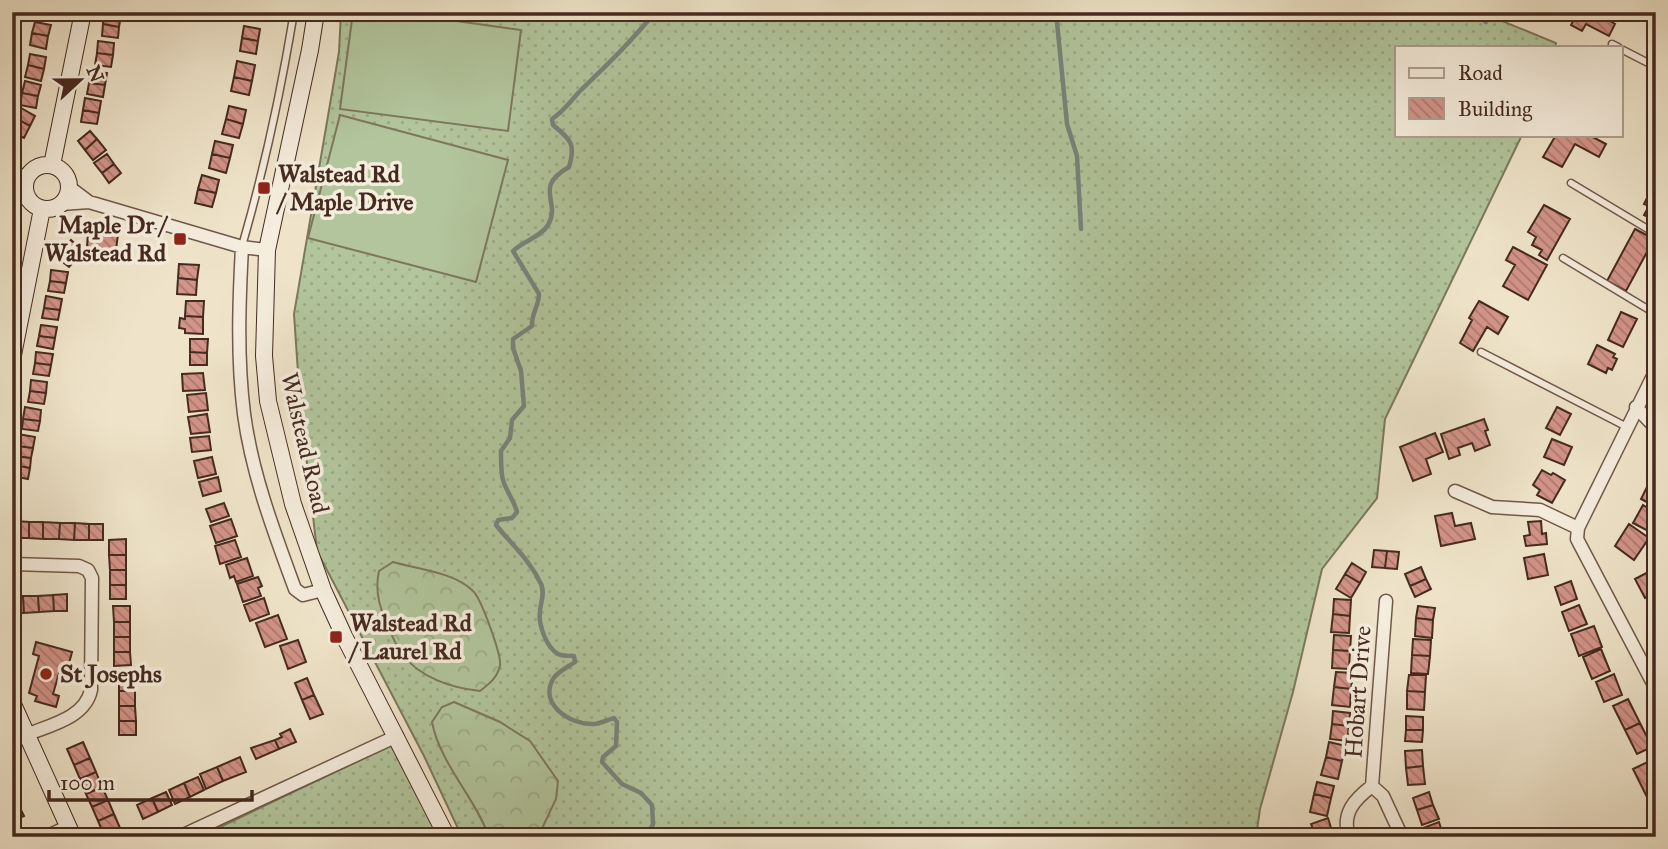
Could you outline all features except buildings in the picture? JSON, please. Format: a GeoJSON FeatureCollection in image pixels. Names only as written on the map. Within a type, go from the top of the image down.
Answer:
{"type":"FeatureCollection","features":[{"type":"Feature","properties":{"kind":"street"},"geometry":{"type":"LineString","coordinates":[[52,165],[83,12]]}},
{"type":"Feature","properties":{"kind":"street","name":"Walstead Road"},"geometry":{"type":"LineString","coordinates":[[316,12],[268,250],[264,356],[268,401],[293,504],[323,590],[447,837]]}},
{"type":"Feature","properties":{"kind":"street"},"geometry":{"type":"LineString","coordinates":[[52,165],[67,179],[69,187],[61,204],[52,209],[41,209],[30,201],[18,183],[27,179],[33,171],[52,165]]}},
{"type":"Feature","properties":{"kind":"street"},"geometry":{"type":"LineString","coordinates":[[69,187],[89,202]]}},
{"type":"Feature","properties":{"kind":"street"},"geometry":{"type":"LineString","coordinates":[[61,204],[89,202],[242,247],[268,250]]}},
{"type":"Feature","properties":{"kind":"street"},"geometry":{"type":"LineString","coordinates":[[12,360],[41,209]]}},
{"type":"Feature","properties":{"kind":"street","name":"Walstead Road"},"geometry":{"type":"LineString","coordinates":[[242,247],[240,367],[244,415],[252,456],[295,589],[303,595],[323,590]]}},
{"type":"Feature","properties":{"kind":"street"},"geometry":{"type":"LineString","coordinates":[[1656,370],[1578,527],[1577,539],[1656,690]]}},
{"type":"Feature","properties":{"kind":"street"},"geometry":{"type":"LineString","coordinates":[[1636,407],[1656,428]]}},
{"type":"Feature","properties":{"kind":"street"},"geometry":{"type":"LineString","coordinates":[[1455,491],[1492,507],[1540,510],[1578,527]]}},
{"type":"Feature","properties":{"kind":"street"},"geometry":{"type":"LineString","coordinates":[[12,564],[79,566],[88,570],[92,578],[91,690],[88,702],[66,719],[26,735]]}},
{"type":"Feature","properties":{"kind":"street","name":"Hobart Drive"},"geometry":{"type":"LineString","coordinates":[[1349,837],[1346,829],[1347,814],[1356,799],[1373,786],[1386,601]]}},
{"type":"Feature","properties":{"kind":"street"},"geometry":{"type":"LineString","coordinates":[[12,702],[71,832],[46,837]]}},
{"type":"Feature","properties":{"kind":"street"},"geometry":{"type":"LineString","coordinates":[[179,837],[397,736]]}},
{"type":"Feature","properties":{"kind":"street","name":"Hobart Drive"},"geometry":{"type":"LineString","coordinates":[[1373,786],[1383,796],[1402,837]]}},
{"type":"Feature","properties":{"kind":"lane"},"geometry":{"type":"LineString","coordinates":[[242,247],[267,146],[294,12]]}},
{"type":"Feature","properties":{"kind":"lane"},"geometry":{"type":"LineString","coordinates":[[1622,49],[1656,67]]}},
{"type":"Feature","properties":{"kind":"lane"},"geometry":{"type":"LineString","coordinates":[[1571,183],[1656,234]]}},
{"type":"Feature","properties":{"kind":"lane"},"geometry":{"type":"LineString","coordinates":[[1563,257],[1656,314]]}},
{"type":"Feature","properties":{"kind":"lane"},"geometry":{"type":"LineString","coordinates":[[1481,352],[1629,428]]}},
{"type":"Feature","properties":{"kind":"green space"},"geometry":{"type":"Polygon","coordinates":[[[341,12],[1480,12],[1556,43],[1555,46],[1395,46],[1395,136],[1522,136],[1385,419],[1377,498],[1322,569],[1293,692],[1260,809],[1256,837],[462,837],[424,756],[317,551],[300,402],[294,314],[339,52],[341,12]]]}},
{"type":"Feature","properties":{"kind":"green space"},"geometry":{"type":"Polygon","coordinates":[[[353,12],[392,12],[521,30],[508,131],[340,109],[353,12]]]}},
{"type":"Feature","properties":{"kind":"green space"},"geometry":{"type":"Polygon","coordinates":[[[340,115],[508,160],[476,282],[308,238],[340,115]]]}},
{"type":"Feature","properties":{"kind":"green space"},"geometry":{"type":"Polygon","coordinates":[[[393,562],[456,579],[477,596],[500,660],[495,677],[480,691],[448,684],[427,675],[409,662],[399,650],[383,613],[377,589],[379,571],[393,562]]]}},
{"type":"Feature","properties":{"kind":"green space"},"geometry":{"type":"Polygon","coordinates":[[[454,702],[500,722],[530,741],[558,781],[556,799],[538,837],[489,837],[442,752],[432,722],[442,707],[454,702]]]}},
{"type":"Feature","properties":{"kind":"green space"},"geometry":{"type":"Polygon","coordinates":[[[396,743],[441,837],[199,837],[396,743]]]}},
{"type":"Feature","properties":{"kind":"waterway"},"geometry":{"type":"LineString","coordinates":[[647,837],[653,824],[652,805],[641,793],[622,784],[602,762],[603,757],[616,746],[617,722],[614,718],[595,724],[583,723],[566,716],[553,704],[550,697],[553,679],[575,662],[574,656],[558,654],[547,641],[540,622],[543,594],[541,584],[526,560],[496,525],[498,520],[512,518],[517,512],[503,480],[501,451],[510,438],[512,420],[524,406],[521,371],[513,348],[513,339],[532,326],[539,294],[513,251],[541,233],[548,225],[552,209],[550,188],[558,175],[569,167],[572,153],[570,143],[553,125],[552,119],[655,12]]}},
{"type":"Feature","properties":{"kind":"waterway"},"geometry":{"type":"LineString","coordinates":[[1056,12],[1067,124],[1077,156],[1081,229]]}},
{"type":"Feature","properties":{"kind":"waterway"},"geometry":{"type":"LineString","coordinates":[[1473,12],[1486,22]]}},
{"type":"Feature","properties":{"kind":"place","name":"Walstead Rd / Maple Drive"},"geometry":{"type":"Point","coordinates":[264,188]}},
{"type":"Feature","properties":{"kind":"place","name":"Maple Dr / Walstead Rd"},"geometry":{"type":"Point","coordinates":[180,239]}},
{"type":"Feature","properties":{"kind":"place","name":"Walstead Rd / Laurel Rd"},"geometry":{"type":"Point","coordinates":[336,637]}},
{"type":"Feature","properties":{"kind":"place","name":"St Josephs"},"geometry":{"type":"Point","coordinates":[46,674]}}]}
